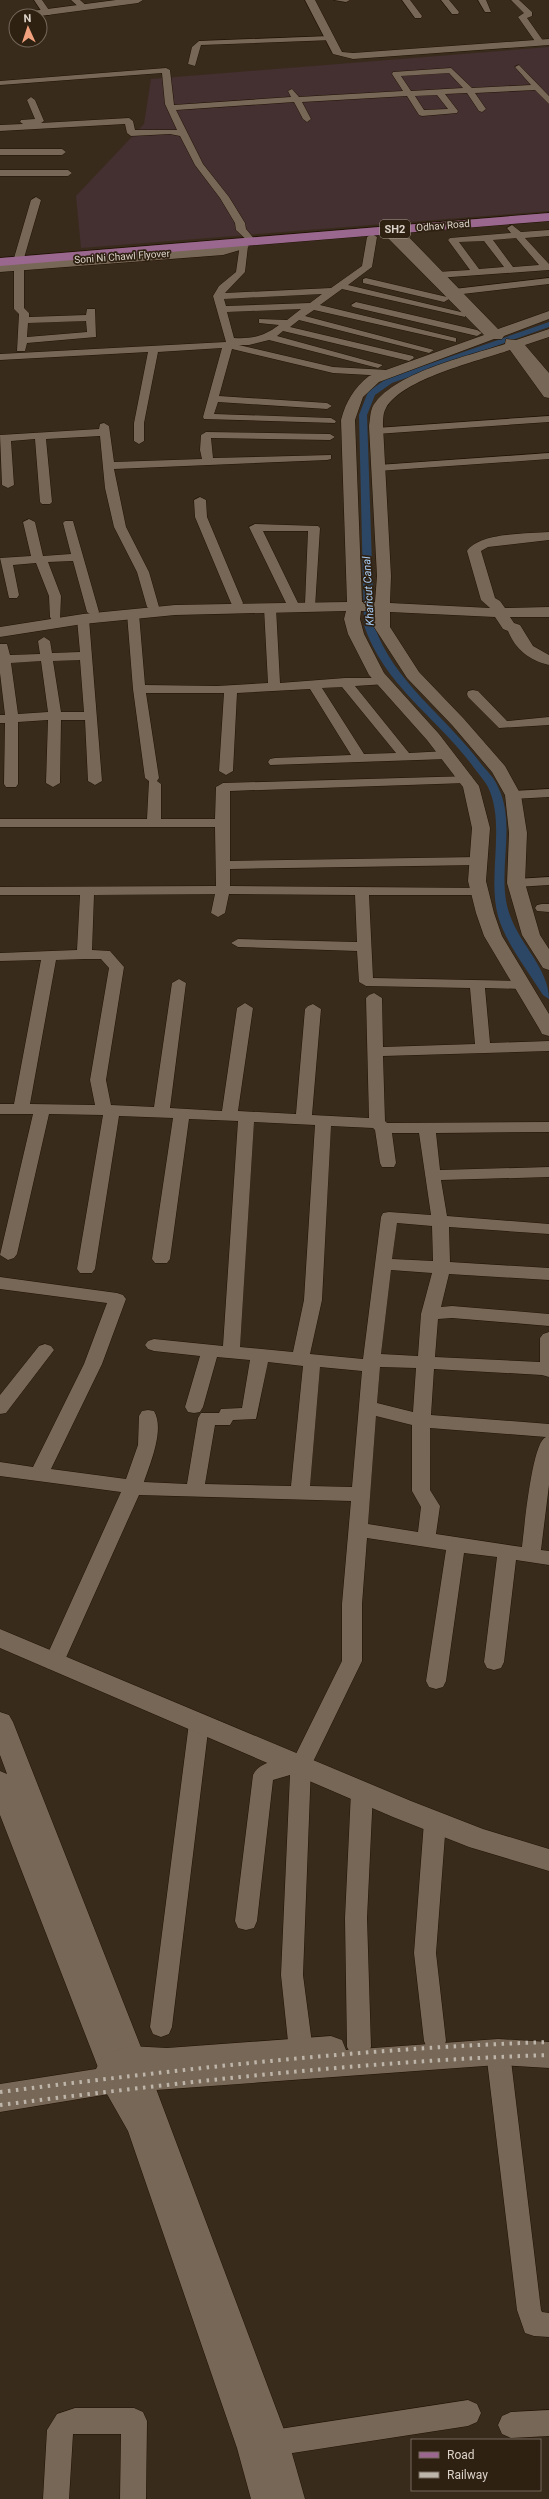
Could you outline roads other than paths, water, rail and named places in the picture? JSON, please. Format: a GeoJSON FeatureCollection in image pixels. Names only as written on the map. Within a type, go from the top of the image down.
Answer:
{"type":"FeatureCollection","features":[{"type":"Feature","properties":{"kind":"main road"},"geometry":{"type":"LineString","coordinates":[[48,13],[115,2],[138,0]]}},
{"type":"Feature","properties":{"kind":"main road"},"geometry":{"type":"LineString","coordinates":[[48,14],[148,0]]}},
{"type":"Feature","properties":{"kind":"main road","name":"Odhav Road"},"geometry":{"type":"LineString","coordinates":[[245,243],[393,232],[549,217]]}},
{"type":"Feature","properties":{"kind":"main road","name":"Odhav Road"},"geometry":{"type":"LineString","coordinates":[[245,243],[372,237],[393,232],[514,231],[549,224]]}},
{"type":"Feature","properties":{"kind":"main road","name":"Soni Ni Chawl Flyover"},"geometry":{"type":"LineString","coordinates":[[0,267],[245,243]]}},
{"type":"Feature","properties":{"kind":"main road","name":"Soni Ni Chawl Flyover"},"geometry":{"type":"LineString","coordinates":[[0,261],[225,246]]}},
{"type":"Feature","properties":{"kind":"main road"},"geometry":{"type":"LineString","coordinates":[[0,2098],[167,2061],[496,2037],[549,2041]]}},
{"type":"Feature","properties":{"kind":"main road"},"geometry":{"type":"LineString","coordinates":[[0,2083],[124,2071],[498,2052],[549,2055]]}},
{"type":"Feature","properties":{"kind":"street"},"geometry":{"type":"LineString","coordinates":[[75,0],[85,8]]}},
{"type":"Feature","properties":{"kind":"street"},"geometry":{"type":"LineString","coordinates":[[310,0],[338,54],[353,56],[544,42]]}},
{"type":"Feature","properties":{"kind":"street"},"geometry":{"type":"LineString","coordinates":[[338,0],[346,0]]}},
{"type":"Feature","properties":{"kind":"street"},"geometry":{"type":"LineString","coordinates":[[406,0],[418,16]]}},
{"type":"Feature","properties":{"kind":"street"},"geometry":{"type":"LineString","coordinates":[[445,0],[455,12]]}},
{"type":"Feature","properties":{"kind":"street"},"geometry":{"type":"LineString","coordinates":[[482,0],[488,10]]}},
{"type":"Feature","properties":{"kind":"street"},"geometry":{"type":"LineString","coordinates":[[515,0],[529,14],[522,17],[544,42]]}},
{"type":"Feature","properties":{"kind":"street"},"geometry":{"type":"LineString","coordinates":[[192,64],[196,47],[199,43],[330,38]]}},
{"type":"Feature","properties":{"kind":"street"},"geometry":{"type":"LineString","coordinates":[[519,67],[549,101]]}},
{"type":"Feature","properties":{"kind":"street"},"geometry":{"type":"LineString","coordinates":[[0,83],[166,70],[171,108],[183,134],[199,165],[224,197],[240,223],[245,243],[241,273],[238,279],[239,295]]}},
{"type":"Feature","properties":{"kind":"street"},"geometry":{"type":"LineString","coordinates":[[441,94],[454,111],[422,113],[396,74],[452,70],[470,91],[482,109]]}},
{"type":"Feature","properties":{"kind":"street"},"geometry":{"type":"LineString","coordinates":[[290,88],[307,119]]}},
{"type":"Feature","properties":{"kind":"street"},"geometry":{"type":"LineString","coordinates":[[171,108],[297,99],[441,94],[537,88]]}},
{"type":"Feature","properties":{"kind":"street"},"geometry":{"type":"LineString","coordinates":[[0,123],[40,121],[32,100]]}},
{"type":"Feature","properties":{"kind":"street"},"geometry":{"type":"LineString","coordinates":[[0,128],[129,116],[131,133],[170,131],[183,134]]}},
{"type":"Feature","properties":{"kind":"street"},"geometry":{"type":"LineString","coordinates":[[8,184],[12,167],[22,152],[24,140]]}},
{"type":"Feature","properties":{"kind":"street"},"geometry":{"type":"LineString","coordinates":[[0,152],[62,152]]}},
{"type":"Feature","properties":{"kind":"street"},"geometry":{"type":"LineString","coordinates":[[0,173],[12,167],[68,172]]}},
{"type":"Feature","properties":{"kind":"street"},"geometry":{"type":"LineString","coordinates":[[24,320],[57,315],[91,314],[92,335],[58,338],[21,345],[24,313],[19,309],[19,262],[36,200]]}},
{"type":"Feature","properties":{"kind":"street"},"geometry":{"type":"LineString","coordinates":[[476,272],[453,240],[486,237],[514,231],[549,233]]}},
{"type":"Feature","properties":{"kind":"street"},"geometry":{"type":"LineString","coordinates":[[514,231],[547,267]]}},
{"type":"Feature","properties":{"kind":"street"},"geometry":{"type":"LineString","coordinates":[[393,232],[430,281],[501,339]]}},
{"type":"Feature","properties":{"kind":"street"},"geometry":{"type":"LineString","coordinates":[[393,232],[547,384]]}},
{"type":"Feature","properties":{"kind":"street"},"geometry":{"type":"LineString","coordinates":[[238,279],[222,288],[218,296],[230,341],[249,342],[269,337],[367,267],[372,237]]}},
{"type":"Feature","properties":{"kind":"street"},"geometry":{"type":"LineString","coordinates":[[486,237],[510,269]]}},
{"type":"Feature","properties":{"kind":"street"},"geometry":{"type":"LineString","coordinates":[[0,261],[19,262],[223,251],[245,243]]}},
{"type":"Feature","properties":{"kind":"street"},"geometry":{"type":"LineString","coordinates":[[0,267],[19,262]]}},
{"type":"Feature","properties":{"kind":"street"},"geometry":{"type":"LineString","coordinates":[[430,281],[476,272],[547,267]]}},
{"type":"Feature","properties":{"kind":"street"},"geometry":{"type":"LineString","coordinates":[[364,269],[379,272]]}},
{"type":"Feature","properties":{"kind":"street"},"geometry":{"type":"LineString","coordinates":[[353,277],[449,295],[549,281]]}},
{"type":"Feature","properties":{"kind":"street"},"geometry":{"type":"LineString","coordinates":[[218,296],[337,289],[461,315]]}},
{"type":"Feature","properties":{"kind":"street"},"geometry":{"type":"LineString","coordinates":[[324,298],[501,339]]}},
{"type":"Feature","properties":{"kind":"street"},"geometry":{"type":"LineString","coordinates":[[221,310],[311,306],[452,340]]}},
{"type":"Feature","properties":{"kind":"street"},"geometry":{"type":"LineString","coordinates":[[57,315],[58,338]]}},
{"type":"Feature","properties":{"kind":"street"},"geometry":{"type":"LineString","coordinates":[[549,315],[398,387],[387,397],[378,409],[376,431],[384,576],[381,606],[382,627],[404,662],[499,770],[513,794],[518,833],[516,883],[531,935],[549,964]]}},
{"type":"Feature","properties":{"kind":"street"},"geometry":{"type":"LineString","coordinates":[[263,321],[289,323],[429,350]]}},
{"type":"Feature","properties":{"kind":"street"},"geometry":{"type":"LineString","coordinates":[[289,323],[409,358]]}},
{"type":"Feature","properties":{"kind":"street"},"geometry":{"type":"LineString","coordinates":[[0,357],[228,345],[333,370],[384,369],[501,339],[549,333]]}},
{"type":"Feature","properties":{"kind":"street"},"geometry":{"type":"LineString","coordinates":[[269,337],[384,369]]}},
{"type":"Feature","properties":{"kind":"street"},"geometry":{"type":"LineString","coordinates":[[228,345],[220,364],[214,399],[208,417],[211,419],[332,421]]}},
{"type":"Feature","properties":{"kind":"street"},"geometry":{"type":"LineString","coordinates":[[139,441],[139,423],[154,348]]}},
{"type":"Feature","properties":{"kind":"street"},"geometry":{"type":"LineString","coordinates":[[384,369],[360,390],[352,403],[348,420],[355,606],[352,619],[356,634],[382,681],[447,755],[471,786],[481,828],[477,881],[493,936],[549,1030]]}},
{"type":"Feature","properties":{"kind":"street"},"geometry":{"type":"LineString","coordinates":[[214,399],[327,406]]}},
{"type":"Feature","properties":{"kind":"street"},"geometry":{"type":"LineString","coordinates":[[376,431],[549,418]]}},
{"type":"Feature","properties":{"kind":"street"},"geometry":{"type":"LineString","coordinates":[[8,485],[3,437],[104,429],[108,466],[120,527],[143,572],[153,607]]}},
{"type":"Feature","properties":{"kind":"street"},"geometry":{"type":"LineString","coordinates":[[40,435],[46,502]]}},
{"type":"Feature","properties":{"kind":"street"},"geometry":{"type":"LineString","coordinates":[[208,461],[204,438],[206,435],[330,437]]}},
{"type":"Feature","properties":{"kind":"street"},"geometry":{"type":"LineString","coordinates":[[378,468],[549,456]]}},
{"type":"Feature","properties":{"kind":"street"},"geometry":{"type":"LineString","coordinates":[[108,466],[327,457]]}},
{"type":"Feature","properties":{"kind":"street"},"geometry":{"type":"LineString","coordinates":[[200,500],[201,517],[237,603]]}},
{"type":"Feature","properties":{"kind":"street"},"geometry":{"type":"LineString","coordinates":[[29,522],[30,532],[38,559],[42,562],[55,596],[56,617]]}},
{"type":"Feature","properties":{"kind":"street"},"geometry":{"type":"LineString","coordinates":[[69,523],[88,616],[86,656],[92,716],[95,781]]}},
{"type":"Feature","properties":{"kind":"street"},"geometry":{"type":"LineString","coordinates":[[292,603],[255,527],[314,528],[318,605]]}},
{"type":"Feature","properties":{"kind":"street"},"geometry":{"type":"LineString","coordinates":[[549,536],[485,543],[475,548],[488,600],[515,628],[520,643],[526,650],[549,660]]}},
{"type":"Feature","properties":{"kind":"street"},"geometry":{"type":"LineString","coordinates":[[549,541],[492,546],[483,552],[502,614],[508,643],[514,652],[549,667]]}},
{"type":"Feature","properties":{"kind":"street"},"geometry":{"type":"LineString","coordinates":[[13,595],[3,562],[77,557]]}},
{"type":"Feature","properties":{"kind":"street"},"geometry":{"type":"LineString","coordinates":[[0,632],[88,616],[153,607],[237,603],[381,606],[502,614],[549,612]]}},
{"type":"Feature","properties":{"kind":"street"},"geometry":{"type":"LineString","coordinates":[[0,624],[56,617],[133,614],[175,610],[270,608],[318,605]]}},
{"type":"Feature","properties":{"kind":"street"},"geometry":{"type":"LineString","coordinates":[[270,608],[274,685]]}},
{"type":"Feature","properties":{"kind":"street"},"geometry":{"type":"LineString","coordinates":[[133,614],[139,689],[153,781],[154,824]]}},
{"type":"Feature","properties":{"kind":"street"},"geometry":{"type":"LineString","coordinates":[[44,641],[55,716],[53,783]]}},
{"type":"Feature","properties":{"kind":"street"},"geometry":{"type":"LineString","coordinates":[[11,784],[6,719],[4,653],[46,657],[86,656]]}},
{"type":"Feature","properties":{"kind":"street"},"geometry":{"type":"LineString","coordinates":[[139,689],[231,689],[274,685],[382,681]]}},
{"type":"Feature","properties":{"kind":"street"},"geometry":{"type":"LineString","coordinates":[[345,682],[406,757]]}},
{"type":"Feature","properties":{"kind":"street"},"geometry":{"type":"LineString","coordinates":[[313,684],[360,759]]}},
{"type":"Feature","properties":{"kind":"street"},"geometry":{"type":"LineString","coordinates":[[226,770],[231,689]]}},
{"type":"Feature","properties":{"kind":"street"},"geometry":{"type":"LineString","coordinates":[[473,694],[504,725],[549,721]]}},
{"type":"Feature","properties":{"kind":"street"},"geometry":{"type":"LineString","coordinates":[[6,719],[55,716],[92,716]]}},
{"type":"Feature","properties":{"kind":"street"},"geometry":{"type":"LineString","coordinates":[[275,762],[447,755]]}},
{"type":"Feature","properties":{"kind":"street"},"geometry":{"type":"LineString","coordinates":[[218,913],[223,890],[223,787],[466,779]]}},
{"type":"Feature","properties":{"kind":"street"},"geometry":{"type":"LineString","coordinates":[[513,794],[549,793]]}},
{"type":"Feature","properties":{"kind":"street"},"geometry":{"type":"LineString","coordinates":[[0,823],[222,823]]}},
{"type":"Feature","properties":{"kind":"street"},"geometry":{"type":"LineString","coordinates":[[223,865],[479,861]]}},
{"type":"Feature","properties":{"kind":"street"},"geometry":{"type":"LineString","coordinates":[[516,883],[549,882]]}},
{"type":"Feature","properties":{"kind":"street"},"geometry":{"type":"LineString","coordinates":[[84,955],[87,890]]}},
{"type":"Feature","properties":{"kind":"street"},"geometry":{"type":"LineString","coordinates":[[362,890],[366,982],[478,985],[522,984]]}},
{"type":"Feature","properties":{"kind":"street"},"geometry":{"type":"LineString","coordinates":[[0,891],[480,891]]}},
{"type":"Feature","properties":{"kind":"street"},"geometry":{"type":"LineString","coordinates":[[238,943],[364,947]]}},
{"type":"Feature","properties":{"kind":"street"},"geometry":{"type":"LineString","coordinates":[[0,957],[105,954],[117,967],[98,1080],[108,1110],[86,1269]]}},
{"type":"Feature","properties":{"kind":"street"},"geometry":{"type":"LineString","coordinates":[[21,1109],[49,956]]}},
{"type":"Feature","properties":{"kind":"street"},"geometry":{"type":"LineString","coordinates":[[161,1113],[179,983]]}},
{"type":"Feature","properties":{"kind":"street"},"geometry":{"type":"LineString","coordinates":[[478,985],[483,1048]]}},
{"type":"Feature","properties":{"kind":"street"},"geometry":{"type":"LineString","coordinates":[[374,998],[380,1125],[388,1164]]}},
{"type":"Feature","properties":{"kind":"street"},"geometry":{"type":"LineString","coordinates":[[231,1353],[237,1116],[244,1008]]}},
{"type":"Feature","properties":{"kind":"street"},"geometry":{"type":"LineString","coordinates":[[304,1119],[313,1009]]}},
{"type":"Feature","properties":{"kind":"street"},"geometry":{"type":"LineString","coordinates":[[376,1052],[549,1046]]}},
{"type":"Feature","properties":{"kind":"street"},"geometry":{"type":"LineString","coordinates":[[0,1108],[108,1110],[304,1119],[427,1128],[549,1127]]}},
{"type":"Feature","properties":{"kind":"street"},"geometry":{"type":"LineString","coordinates":[[8,1254],[42,1109]]}},
{"type":"Feature","properties":{"kind":"street"},"geometry":{"type":"LineString","coordinates":[[161,1259],[182,1114]]}},
{"type":"Feature","properties":{"kind":"street"},"geometry":{"type":"LineString","coordinates":[[300,1493],[306,1361],[312,1300],[323,1120]]}},
{"type":"Feature","properties":{"kind":"street"},"geometry":{"type":"LineString","coordinates":[[426,1540],[431,1506],[421,1491],[420,1421],[430,1314],[442,1268],[440,1221],[432,1175],[427,1128]]}},
{"type":"Feature","properties":{"kind":"street"},"geometry":{"type":"LineString","coordinates":[[432,1175],[549,1172]]}},
{"type":"Feature","properties":{"kind":"street"},"geometry":{"type":"LineString","coordinates":[[300,2051],[292,1975],[301,1766],[352,1662],[352,1604],[371,1363],[389,1217],[549,1229]]}},
{"type":"Feature","properties":{"kind":"street"},"geometry":{"type":"LineString","coordinates":[[383,1264],[549,1274]]}},
{"type":"Feature","properties":{"kind":"street"},"geometry":{"type":"LineString","coordinates":[[0,1283],[117,1299],[93,1364],[39,1474]]}},
{"type":"Feature","properties":{"kind":"street"},"geometry":{"type":"LineString","coordinates":[[430,1314],[452,1312],[549,1320]]}},
{"type":"Feature","properties":{"kind":"street"},"geometry":{"type":"LineString","coordinates":[[154,1345],[306,1361],[425,1363],[549,1370],[549,1338]]}},
{"type":"Feature","properties":{"kind":"street"},"geometry":{"type":"LineString","coordinates":[[0,1408],[45,1350]]}},
{"type":"Feature","properties":{"kind":"street"},"geometry":{"type":"LineString","coordinates":[[194,1407],[210,1351]]}},
{"type":"Feature","properties":{"kind":"street"},"geometry":{"type":"LineString","coordinates":[[195,1491],[207,1418],[224,1420],[228,1414],[250,1414],[260,1356]]}},
{"type":"Feature","properties":{"kind":"street"},"geometry":{"type":"LineString","coordinates":[[368,1407],[420,1421],[549,1431]]}},
{"type":"Feature","properties":{"kind":"street"},"geometry":{"type":"LineString","coordinates":[[54,1662],[133,1487],[147,1445],[148,1416]]}},
{"type":"Feature","properties":{"kind":"street"},"geometry":{"type":"LineString","coordinates":[[358,1530],[540,1557],[538,1492],[549,1443]]}},
{"type":"Feature","properties":{"kind":"street"},"geometry":{"type":"LineString","coordinates":[[0,1469],[150,1490],[361,1494]]}},
{"type":"Feature","properties":{"kind":"street"},"geometry":{"type":"LineString","coordinates":[[436,1681],[456,1544]]}},
{"type":"Feature","properties":{"kind":"street"},"geometry":{"type":"LineString","coordinates":[[494,1662],[507,1552]]}},
{"type":"Feature","properties":{"kind":"street"},"geometry":{"type":"LineString","coordinates":[[0,1638],[435,1822],[478,1839],[549,1860]]}},
{"type":"Feature","properties":{"kind":"street"},"geometry":{"type":"LineString","coordinates":[[0,1722],[124,2071],[141,2126],[253,2448],[267,2499]]}},
{"type":"Feature","properties":{"kind":"street"},"geometry":{"type":"LineString","coordinates":[[161,2027],[199,1723]]}},
{"type":"Feature","properties":{"kind":"street"},"geometry":{"type":"LineString","coordinates":[[246,1921],[263,1775],[278,1768],[301,1766]]}},
{"type":"Feature","properties":{"kind":"street"},"geometry":{"type":"LineString","coordinates":[[0,1782],[124,2071],[273,2443],[288,2499]]}},
{"type":"Feature","properties":{"kind":"street"},"geometry":{"type":"LineString","coordinates":[[359,2047],[356,1918],[362,1792]]}},
{"type":"Feature","properties":{"kind":"street"},"geometry":{"type":"LineString","coordinates":[[435,1822],[425,1953],[435,2041]]}},
{"type":"Feature","properties":{"kind":"street"},"geometry":{"type":"LineString","coordinates":[[498,2052],[529,2310],[534,2324],[549,2325]]}},
{"type":"Feature","properties":{"kind":"street"},"geometry":{"type":"LineString","coordinates":[[273,2443],[468,2413]]}},
{"type":"Feature","properties":{"kind":"street"},"geometry":{"type":"LineString","coordinates":[[56,2499],[60,2430],[66,2423],[83,2421],[134,2421],[133,2499]]}},
{"type":"Feature","properties":{"kind":"street"},"geometry":{"type":"LineString","coordinates":[[511,2425],[549,2423]]}},
{"type":"Feature","properties":{"kind":"waterway","name":"Kharicut Canal"},"geometry":{"type":"LineString","coordinates":[[549,324],[389,381],[371,394],[363,415],[369,625],[375,643],[390,669],[466,750],[493,787],[501,814],[499,881],[504,917],[519,947],[549,995]]}},
{"type":"Feature","properties":{"kind":"railway"},"geometry":{"type":"LineString","coordinates":[[0,2092],[137,2075],[343,2054],[549,2042]]}},
{"type":"Feature","properties":{"kind":"railway"},"geometry":{"type":"LineString","coordinates":[[0,2105],[137,2088],[343,2067],[549,2055]]}}]}
